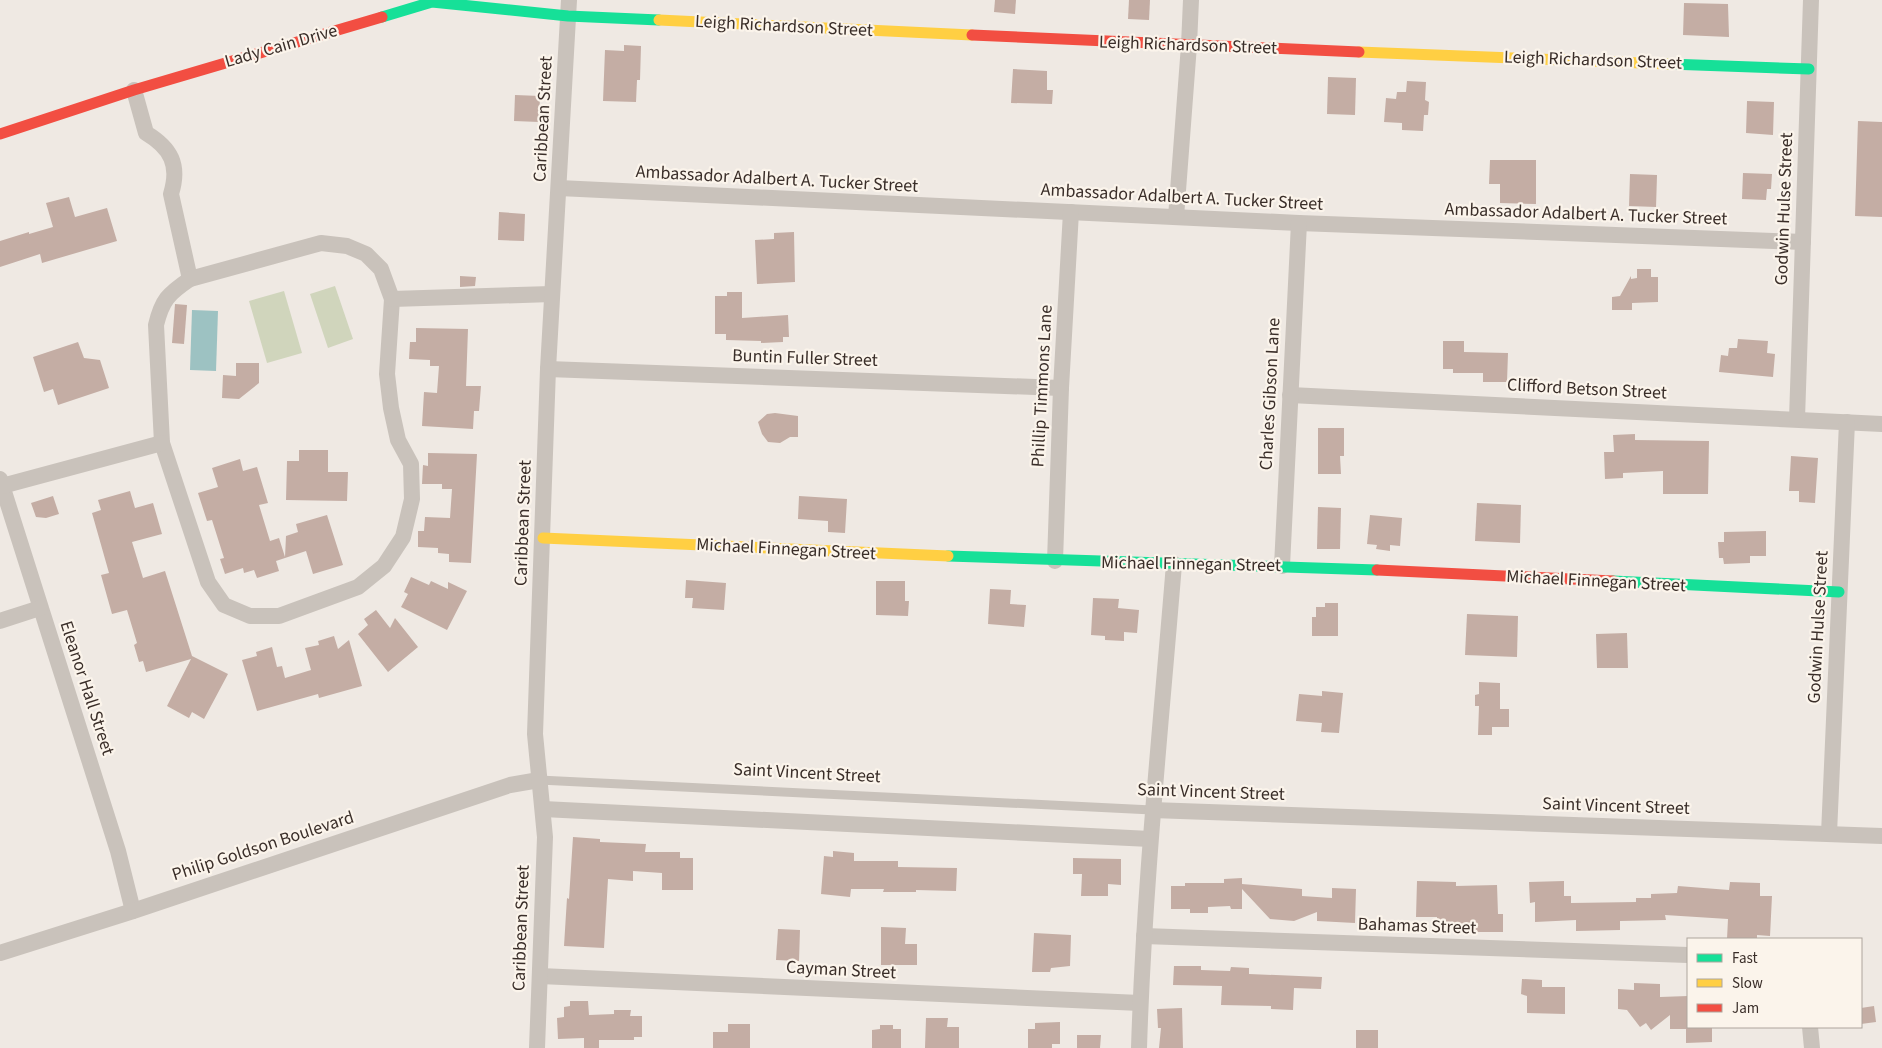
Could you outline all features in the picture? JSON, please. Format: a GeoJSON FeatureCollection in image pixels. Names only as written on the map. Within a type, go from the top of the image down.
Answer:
{"type":"FeatureCollection","features":[{"type":"Feature","properties":{"kind":"street"},"geometry":{"type":"LineString","coordinates":[[1176,217],[1189,45],[1190,0]]}},
{"type":"Feature","properties":{"kind":"street","name":"Godwin Hulse Street"},"geometry":{"type":"LineString","coordinates":[[1797,419],[1811,0]]}},
{"type":"Feature","properties":{"kind":"street","name":"Lady Cain Drive"},"geometry":{"type":"LineString","coordinates":[[0,134],[134,90],[432,2],[569,8]]}},
{"type":"Feature","properties":{"kind":"street","name":"Leigh Richardson Street"},"geometry":{"type":"LineString","coordinates":[[569,8],[1189,45],[1809,69]]}},
{"type":"Feature","properties":{"kind":"street","name":"Caribbean Street"},"geometry":{"type":"LineString","coordinates":[[537,1048],[544,837],[543,808],[535,734],[548,369],[569,8]]}},
{"type":"Feature","properties":{"kind":"street"},"geometry":{"type":"LineString","coordinates":[[134,90],[146,133],[161,142],[172,157],[176,180],[172,194],[190,280]]}},
{"type":"Feature","properties":{"kind":"street","name":"Ambassador Adalbert A. Tucker Street"},"geometry":{"type":"LineString","coordinates":[[559,188],[1299,223],[1803,242]]}},
{"type":"Feature","properties":{"kind":"street","name":"Phillip Timmons Lane"},"geometry":{"type":"LineString","coordinates":[[1055,561],[1061,388],[1071,212]]}},
{"type":"Feature","properties":{"kind":"street","name":"Charles Gibson Lane"},"geometry":{"type":"LineString","coordinates":[[1282,566],[1299,223]]}},
{"type":"Feature","properties":{"kind":"street"},"geometry":{"type":"LineString","coordinates":[[321,243],[347,246],[366,254],[381,269],[392,299],[387,374],[391,408],[398,440],[411,464],[412,499],[403,537],[384,566],[358,587],[280,616],[250,616],[224,605],[208,582],[162,443],[156,325],[160,307],[172,292],[190,280],[321,243]]}},
{"type":"Feature","properties":{"kind":"street"},"geometry":{"type":"LineString","coordinates":[[392,299],[539,296],[552,294]]}},
{"type":"Feature","properties":{"kind":"street","name":"Buntin Fuller Street"},"geometry":{"type":"LineString","coordinates":[[548,369],[1061,388]]}},
{"type":"Feature","properties":{"kind":"street","name":"Clifford Betson Street"},"geometry":{"type":"LineString","coordinates":[[1290,395],[1882,424]]}},
{"type":"Feature","properties":{"kind":"street","name":"Godwin Hulse Street"},"geometry":{"type":"LineString","coordinates":[[1829,834],[1847,422]]}},
{"type":"Feature","properties":{"kind":"street"},"geometry":{"type":"LineString","coordinates":[[1,482],[162,443]]}},
{"type":"Feature","properties":{"kind":"street","name":"Eleanor Hall Street"},"geometry":{"type":"LineString","coordinates":[[1,482],[118,851],[133,910]]}},
{"type":"Feature","properties":{"kind":"street","name":"Michael Finnegan Street"},"geometry":{"type":"LineString","coordinates":[[542,538],[1055,561],[1282,566],[1839,592]]}},
{"type":"Feature","properties":{"kind":"street"},"geometry":{"type":"LineString","coordinates":[[1139,1048],[1152,810],[1160,743],[1174,564]]}},
{"type":"Feature","properties":{"kind":"street"},"geometry":{"type":"LineString","coordinates":[[0,621],[40,608]]}},
{"type":"Feature","properties":{"kind":"street","name":"Philip Goldson Boulevard"},"geometry":{"type":"LineString","coordinates":[[0,952],[510,785],[539,780]]}},
{"type":"Feature","properties":{"kind":"street"},"geometry":{"type":"LineString","coordinates":[[543,808],[1150,839]]}},
{"type":"Feature","properties":{"kind":"street","name":"Saint Vincent Street"},"geometry":{"type":"LineString","coordinates":[[1152,810],[1882,836]]}},
{"type":"Feature","properties":{"kind":"street","name":"Bahamas Street"},"geometry":{"type":"LineString","coordinates":[[1144,936],[1687,955]]}},
{"type":"Feature","properties":{"kind":"street","name":"Cayman Street"},"geometry":{"type":"LineString","coordinates":[[540,976],[1140,1003]]}},
{"type":"Feature","properties":{"kind":"street"},"geometry":{"type":"LineString","coordinates":[[1810,1028],[1812,1048]]}},
{"type":"Feature","properties":{"kind":"lane","name":"Saint Vincent Street"},"geometry":{"type":"LineString","coordinates":[[539,780],[1152,810]]}},
{"type":"Feature","properties":{"kind":"green space"},"geometry":{"type":"Polygon","coordinates":[[[335,286],[353,339],[328,348],[310,294],[335,286]]]}},
{"type":"Feature","properties":{"kind":"green space"},"geometry":{"type":"Polygon","coordinates":[[[284,291],[302,353],[267,363],[249,301],[284,291]]]}},
{"type":"Feature","properties":{"kind":"water"},"geometry":{"type":"Polygon","coordinates":[[[192,310],[218,311],[216,371],[190,370],[192,310]]]}},
{"type":"Feature","properties":{"kind":"building"},"geometry":{"type":"Polygon","coordinates":[[[995,0],[1016,0],[1015,14],[994,12],[995,0]]]}},
{"type":"Feature","properties":{"kind":"building"},"geometry":{"type":"Polygon","coordinates":[[[1129,0],[1150,0],[1149,20],[1128,19],[1129,0]]]}},
{"type":"Feature","properties":{"kind":"building"},"geometry":{"type":"Polygon","coordinates":[[[1684,3],[1728,4],[1729,37],[1683,35],[1684,3]]]}},
{"type":"Feature","properties":{"kind":"building"},"geometry":{"type":"Polygon","coordinates":[[[624,45],[641,46],[640,80],[637,80],[636,102],[603,101],[605,50],[624,51],[624,45]]]}},
{"type":"Feature","properties":{"kind":"building"},"geometry":{"type":"Polygon","coordinates":[[[1013,69],[1047,71],[1047,90],[1053,90],[1052,104],[1011,103],[1013,69]]]}},
{"type":"Feature","properties":{"kind":"building"},"geometry":{"type":"Polygon","coordinates":[[[1328,77],[1356,78],[1355,115],[1327,114],[1328,77]]]}},
{"type":"Feature","properties":{"kind":"building"},"geometry":{"type":"Polygon","coordinates":[[[1407,81],[1426,82],[1425,100],[1429,102],[1428,115],[1424,115],[1423,131],[1402,130],[1402,123],[1384,122],[1386,98],[1396,99],[1397,92],[1406,92],[1407,81]]]}},
{"type":"Feature","properties":{"kind":"building"},"geometry":{"type":"Polygon","coordinates":[[[515,95],[540,96],[539,122],[514,121],[515,95]]]}},
{"type":"Feature","properties":{"kind":"building"},"geometry":{"type":"Polygon","coordinates":[[[1747,101],[1774,102],[1773,135],[1746,133],[1747,101]]]}},
{"type":"Feature","properties":{"kind":"building"},"geometry":{"type":"Polygon","coordinates":[[[1858,121],[1882,122],[1882,217],[1855,216],[1858,121]]]}},
{"type":"Feature","properties":{"kind":"building"},"geometry":{"type":"Polygon","coordinates":[[[1490,160],[1536,160],[1536,204],[1500,203],[1500,184],[1489,184],[1490,160]]]}},
{"type":"Feature","properties":{"kind":"building"},"geometry":{"type":"Polygon","coordinates":[[[1743,173],[1772,174],[1771,189],[1767,189],[1766,200],[1742,199],[1743,173]]]}},
{"type":"Feature","properties":{"kind":"building"},"geometry":{"type":"Polygon","coordinates":[[[1630,174],[1657,175],[1656,207],[1629,206],[1630,174]]]}},
{"type":"Feature","properties":{"kind":"building"},"geometry":{"type":"Polygon","coordinates":[[[69,197],[75,217],[107,208],[117,241],[42,263],[40,254],[0,267],[0,241],[53,227],[46,203],[69,197]]]}},
{"type":"Feature","properties":{"kind":"building"},"geometry":{"type":"Polygon","coordinates":[[[499,212],[525,214],[524,241],[498,240],[499,212]]]}},
{"type":"Feature","properties":{"kind":"building"},"geometry":{"type":"Polygon","coordinates":[[[794,232],[795,282],[757,284],[755,240],[774,239],[774,233],[794,232]]]}},
{"type":"Feature","properties":{"kind":"building"},"geometry":{"type":"Polygon","coordinates":[[[1637,269],[1651,269],[1651,277],[1658,277],[1658,302],[1632,303],[1632,310],[1612,310],[1612,297],[1620,296],[1631,276],[1631,279],[1637,278],[1637,269]]]}},
{"type":"Feature","properties":{"kind":"building"},"geometry":{"type":"Polygon","coordinates":[[[460,276],[476,277],[475,286],[460,287],[460,276]]]}},
{"type":"Feature","properties":{"kind":"building"},"geometry":{"type":"Polygon","coordinates":[[[727,292],[742,292],[742,318],[788,315],[789,337],[783,337],[783,342],[761,343],[761,341],[726,340],[726,334],[715,334],[715,296],[727,296],[727,292]]]}},
{"type":"Feature","properties":{"kind":"building"},"geometry":{"type":"Polygon","coordinates":[[[175,304],[187,305],[184,344],[172,343],[175,304]]]}},
{"type":"Feature","properties":{"kind":"building"},"geometry":{"type":"Polygon","coordinates":[[[416,328],[468,329],[466,386],[481,386],[479,411],[474,411],[473,429],[422,426],[424,392],[437,393],[439,366],[430,366],[430,360],[409,359],[410,342],[416,342],[416,328]]]}},
{"type":"Feature","properties":{"kind":"building"},"geometry":{"type":"Polygon","coordinates":[[[1738,339],[1768,341],[1767,353],[1775,354],[1773,377],[1719,372],[1721,355],[1728,356],[1729,348],[1737,348],[1738,339]]]}},
{"type":"Feature","properties":{"kind":"building"},"geometry":{"type":"Polygon","coordinates":[[[1443,341],[1464,341],[1464,352],[1508,353],[1507,382],[1483,382],[1483,373],[1453,373],[1453,369],[1443,369],[1443,341]]]}},
{"type":"Feature","properties":{"kind":"building"},"geometry":{"type":"Polygon","coordinates":[[[78,342],[84,358],[100,360],[109,388],[58,405],[53,389],[44,392],[33,357],[78,342]]]}},
{"type":"Feature","properties":{"kind":"building"},"geometry":{"type":"Polygon","coordinates":[[[236,363],[259,363],[259,383],[239,399],[222,398],[223,375],[236,376],[236,363]]]}},
{"type":"Feature","properties":{"kind":"building"},"geometry":{"type":"Polygon","coordinates":[[[775,413],[798,416],[798,437],[790,437],[780,443],[768,442],[762,434],[758,422],[767,414],[775,413]]]}},
{"type":"Feature","properties":{"kind":"building"},"geometry":{"type":"Polygon","coordinates":[[[1318,428],[1344,428],[1344,456],[1340,456],[1341,474],[1318,474],[1318,428]]]}},
{"type":"Feature","properties":{"kind":"building"},"geometry":{"type":"Polygon","coordinates":[[[1635,434],[1635,440],[1709,441],[1708,494],[1663,494],[1663,471],[1623,473],[1623,478],[1605,479],[1604,452],[1614,452],[1613,435],[1635,434]]]}},
{"type":"Feature","properties":{"kind":"building"},"geometry":{"type":"Polygon","coordinates":[[[299,450],[328,450],[328,472],[348,472],[347,501],[286,500],[287,461],[299,461],[299,450]]]}},
{"type":"Feature","properties":{"kind":"building"},"geometry":{"type":"Polygon","coordinates":[[[428,453],[477,454],[471,563],[449,562],[449,554],[438,553],[438,548],[418,547],[418,531],[424,531],[425,517],[450,518],[452,489],[442,489],[442,484],[422,484],[423,465],[428,466],[428,453]]]}},
{"type":"Feature","properties":{"kind":"building"},"geometry":{"type":"Polygon","coordinates":[[[1791,456],[1818,458],[1815,503],[1799,502],[1799,491],[1789,491],[1791,456]]]}},
{"type":"Feature","properties":{"kind":"building"},"geometry":{"type":"Polygon","coordinates":[[[240,459],[243,471],[257,467],[268,503],[259,505],[270,541],[279,538],[285,557],[286,536],[298,532],[296,524],[327,515],[343,565],[313,574],[306,551],[276,561],[279,571],[257,578],[254,570],[244,573],[243,568],[225,574],[220,559],[224,558],[212,520],[207,521],[198,493],[218,487],[212,468],[240,459]]]}},
{"type":"Feature","properties":{"kind":"building"},"geometry":{"type":"Polygon","coordinates":[[[130,491],[135,508],[153,503],[162,534],[132,542],[143,578],[165,571],[192,656],[228,674],[204,719],[192,712],[189,718],[167,706],[191,659],[146,672],[143,661],[139,662],[134,645],[137,643],[127,610],[112,614],[101,575],[109,573],[92,513],[101,510],[98,500],[130,491]]]}},
{"type":"Feature","properties":{"kind":"building"},"geometry":{"type":"Polygon","coordinates":[[[53,496],[59,514],[46,518],[36,517],[31,503],[53,496]]]}},
{"type":"Feature","properties":{"kind":"building"},"geometry":{"type":"Polygon","coordinates":[[[799,496],[847,499],[845,533],[828,532],[828,521],[798,519],[799,496]]]}},
{"type":"Feature","properties":{"kind":"building"},"geometry":{"type":"Polygon","coordinates":[[[1477,503],[1521,505],[1520,543],[1475,541],[1477,503]]]}},
{"type":"Feature","properties":{"kind":"building"},"geometry":{"type":"Polygon","coordinates":[[[1318,507],[1341,508],[1340,549],[1317,549],[1318,507]]]}},
{"type":"Feature","properties":{"kind":"building"},"geometry":{"type":"Polygon","coordinates":[[[1370,515],[1402,518],[1400,546],[1390,545],[1390,551],[1376,549],[1377,545],[1367,544],[1370,515]]]}},
{"type":"Feature","properties":{"kind":"building"},"geometry":{"type":"Polygon","coordinates":[[[1766,531],[1766,556],[1750,556],[1750,563],[1724,564],[1723,558],[1719,558],[1718,542],[1724,542],[1724,532],[1766,531]]]}},
{"type":"Feature","properties":{"kind":"building"},"geometry":{"type":"Polygon","coordinates":[[[411,577],[429,585],[431,581],[448,589],[448,582],[467,591],[447,630],[401,607],[408,594],[404,592],[411,577]]]}},
{"type":"Feature","properties":{"kind":"building"},"geometry":{"type":"Polygon","coordinates":[[[686,580],[726,583],[724,610],[692,608],[693,598],[685,598],[686,580]]]}},
{"type":"Feature","properties":{"kind":"building"},"geometry":{"type":"Polygon","coordinates":[[[876,581],[905,581],[905,601],[909,601],[908,616],[876,615],[876,581]]]}},
{"type":"Feature","properties":{"kind":"building"},"geometry":{"type":"Polygon","coordinates":[[[990,589],[1011,590],[1010,604],[1026,605],[1024,627],[988,624],[990,589]]]}},
{"type":"Feature","properties":{"kind":"building"},"geometry":{"type":"Polygon","coordinates":[[[1093,598],[1119,599],[1118,608],[1139,610],[1137,633],[1124,632],[1124,641],[1105,640],[1105,636],[1091,635],[1093,598]]]}},
{"type":"Feature","properties":{"kind":"building"},"geometry":{"type":"Polygon","coordinates":[[[1325,603],[1338,603],[1338,636],[1312,636],[1312,617],[1316,617],[1316,607],[1325,607],[1325,603]]]}},
{"type":"Feature","properties":{"kind":"building"},"geometry":{"type":"Polygon","coordinates":[[[376,610],[390,628],[395,618],[418,647],[388,672],[358,634],[368,625],[364,619],[376,610]]]}},
{"type":"Feature","properties":{"kind":"building"},"geometry":{"type":"Polygon","coordinates":[[[1467,614],[1518,616],[1517,657],[1465,655],[1467,614]]]}},
{"type":"Feature","properties":{"kind":"building"},"geometry":{"type":"Polygon","coordinates":[[[1627,633],[1628,668],[1597,668],[1596,634],[1627,633]]]}},
{"type":"Feature","properties":{"kind":"building"},"geometry":{"type":"Polygon","coordinates":[[[334,636],[338,649],[349,640],[362,686],[319,698],[318,694],[257,711],[242,660],[257,656],[256,652],[272,647],[277,667],[282,666],[285,678],[311,670],[305,648],[319,645],[318,641],[334,636]]]}},
{"type":"Feature","properties":{"kind":"building"},"geometry":{"type":"Polygon","coordinates":[[[1479,682],[1500,683],[1500,709],[1509,709],[1509,727],[1492,727],[1492,735],[1478,735],[1479,706],[1475,706],[1475,695],[1479,694],[1479,682]]]}},
{"type":"Feature","properties":{"kind":"building"},"geometry":{"type":"Polygon","coordinates":[[[1322,691],[1343,693],[1339,733],[1321,732],[1322,723],[1296,721],[1299,694],[1322,696],[1322,691]]]}},
{"type":"Feature","properties":{"kind":"building"},"geometry":{"type":"Polygon","coordinates":[[[573,837],[600,839],[600,842],[646,844],[645,852],[680,852],[680,858],[693,858],[693,890],[662,890],[662,873],[633,871],[633,881],[608,879],[604,948],[564,946],[573,837]]]}},
{"type":"Feature","properties":{"kind":"building"},"geometry":{"type":"Polygon","coordinates":[[[833,851],[854,853],[854,861],[898,861],[898,867],[957,868],[956,891],[916,890],[916,892],[883,892],[884,889],[851,889],[850,897],[821,894],[824,856],[833,857],[833,851]]]}},
{"type":"Feature","properties":{"kind":"building"},"geometry":{"type":"Polygon","coordinates":[[[1073,858],[1121,859],[1121,885],[1108,884],[1108,896],[1081,896],[1082,874],[1073,874],[1073,858]]]}},
{"type":"Feature","properties":{"kind":"building"},"geometry":{"type":"Polygon","coordinates":[[[1242,878],[1242,884],[1302,889],[1302,896],[1332,898],[1332,888],[1356,889],[1355,923],[1317,921],[1317,912],[1294,921],[1270,919],[1242,889],[1242,909],[1231,909],[1230,906],[1208,907],[1208,913],[1190,913],[1190,909],[1171,909],[1171,886],[1185,886],[1185,883],[1224,883],[1224,879],[1242,878]]]}},
{"type":"Feature","properties":{"kind":"building"},"geometry":{"type":"Polygon","coordinates":[[[1417,881],[1456,882],[1456,886],[1497,885],[1498,914],[1503,914],[1503,932],[1474,932],[1474,925],[1437,924],[1437,917],[1416,917],[1417,881]]]}},
{"type":"Feature","properties":{"kind":"building"},"geometry":{"type":"Polygon","coordinates":[[[1564,881],[1564,896],[1571,896],[1571,903],[1636,902],[1636,898],[1651,898],[1651,894],[1677,893],[1678,886],[1729,890],[1730,882],[1760,883],[1760,896],[1772,896],[1770,936],[1757,935],[1757,938],[1727,938],[1728,919],[1665,915],[1666,920],[1620,921],[1620,930],[1576,931],[1576,920],[1535,922],[1535,902],[1530,903],[1529,882],[1564,881]]]}},
{"type":"Feature","properties":{"kind":"building"},"geometry":{"type":"Polygon","coordinates":[[[881,927],[906,928],[905,944],[917,944],[917,965],[881,965],[881,927]]]}},
{"type":"Feature","properties":{"kind":"building"},"geometry":{"type":"Polygon","coordinates":[[[778,929],[800,930],[799,961],[776,960],[778,929]]]}},
{"type":"Feature","properties":{"kind":"building"},"geometry":{"type":"Polygon","coordinates":[[[1034,933],[1071,935],[1070,966],[1051,968],[1050,972],[1032,972],[1034,933]]]}},
{"type":"Feature","properties":{"kind":"building"},"geometry":{"type":"Polygon","coordinates":[[[1174,966],[1201,966],[1201,970],[1230,971],[1231,967],[1249,968],[1249,974],[1322,977],[1321,989],[1294,988],[1293,1010],[1271,1009],[1271,1006],[1221,1005],[1222,986],[1173,985],[1174,966]]]}},
{"type":"Feature","properties":{"kind":"building"},"geometry":{"type":"Polygon","coordinates":[[[1522,979],[1542,980],[1542,987],[1565,987],[1565,1014],[1527,1013],[1527,996],[1521,994],[1522,979]]]}},
{"type":"Feature","properties":{"kind":"building"},"geometry":{"type":"Polygon","coordinates":[[[1634,983],[1660,984],[1660,997],[1687,996],[1687,1028],[1712,1028],[1712,1042],[1686,1043],[1686,1029],[1670,1029],[1670,1015],[1651,1030],[1646,1023],[1640,1027],[1627,1010],[1618,1009],[1618,989],[1634,990],[1634,983]]]}},
{"type":"Feature","properties":{"kind":"building"},"geometry":{"type":"Polygon","coordinates":[[[570,1001],[588,1001],[589,1015],[614,1014],[614,1010],[631,1010],[630,1016],[642,1016],[642,1037],[634,1037],[634,1040],[599,1040],[599,1048],[584,1048],[584,1038],[558,1039],[557,1018],[564,1017],[564,1007],[570,1006],[570,1001]]]}},
{"type":"Feature","properties":{"kind":"building"},"geometry":{"type":"Polygon","coordinates":[[[1874,1006],[1876,1022],[1862,1024],[1862,1008],[1874,1006]]]}},
{"type":"Feature","properties":{"kind":"building"},"geometry":{"type":"Polygon","coordinates":[[[1182,1008],[1183,1048],[1159,1048],[1161,1028],[1158,1028],[1157,1009],[1182,1008]]]}},
{"type":"Feature","properties":{"kind":"building"},"geometry":{"type":"Polygon","coordinates":[[[926,1018],[948,1018],[947,1027],[959,1027],[959,1048],[925,1048],[926,1018]]]}},
{"type":"Feature","properties":{"kind":"building"},"geometry":{"type":"Polygon","coordinates":[[[1060,1022],[1060,1044],[1052,1044],[1052,1048],[1028,1048],[1028,1029],[1035,1029],[1035,1023],[1060,1022]]]}},
{"type":"Feature","properties":{"kind":"building"},"geometry":{"type":"Polygon","coordinates":[[[728,1024],[750,1024],[750,1048],[713,1048],[713,1032],[728,1032],[728,1024]]]}},
{"type":"Feature","properties":{"kind":"building"},"geometry":{"type":"Polygon","coordinates":[[[880,1025],[893,1025],[893,1029],[901,1029],[901,1048],[872,1048],[872,1030],[880,1029],[880,1025]]]}},
{"type":"Feature","properties":{"kind":"building"},"geometry":{"type":"Polygon","coordinates":[[[1356,1030],[1378,1030],[1378,1048],[1356,1048],[1356,1030]]]}},
{"type":"Feature","properties":{"kind":"building"},"geometry":{"type":"Polygon","coordinates":[[[1077,1035],[1101,1035],[1100,1048],[1077,1048],[1077,1035]]]}},
{"type":"Feature","properties":{"kind":"traffic: fast"},"geometry":{"type":"LineString","coordinates":[[382,17],[432,2],[568,16],[659,20]]}},
{"type":"Feature","properties":{"kind":"traffic: fast"},"geometry":{"type":"LineString","coordinates":[[1669,64],[1809,69]]}},
{"type":"Feature","properties":{"kind":"traffic: fast"},"geometry":{"type":"LineString","coordinates":[[948,556],[1377,570]]}},
{"type":"Feature","properties":{"kind":"traffic: fast"},"geometry":{"type":"LineString","coordinates":[[1613,581],[1839,592]]}},
{"type":"Feature","properties":{"kind":"traffic: slow"},"geometry":{"type":"LineString","coordinates":[[659,20],[972,35]]}},
{"type":"Feature","properties":{"kind":"traffic: slow"},"geometry":{"type":"LineString","coordinates":[[1359,52],[1669,64]]}},
{"type":"Feature","properties":{"kind":"traffic: slow"},"geometry":{"type":"LineString","coordinates":[[543,538],[948,556]]}},
{"type":"Feature","properties":{"kind":"traffic: jam"},"geometry":{"type":"LineString","coordinates":[[0,134],[134,90],[382,17]]}},
{"type":"Feature","properties":{"kind":"traffic: jam"},"geometry":{"type":"LineString","coordinates":[[972,35],[1359,52]]}},
{"type":"Feature","properties":{"kind":"traffic: jam"},"geometry":{"type":"LineString","coordinates":[[1377,570],[1613,581]]}}]}
